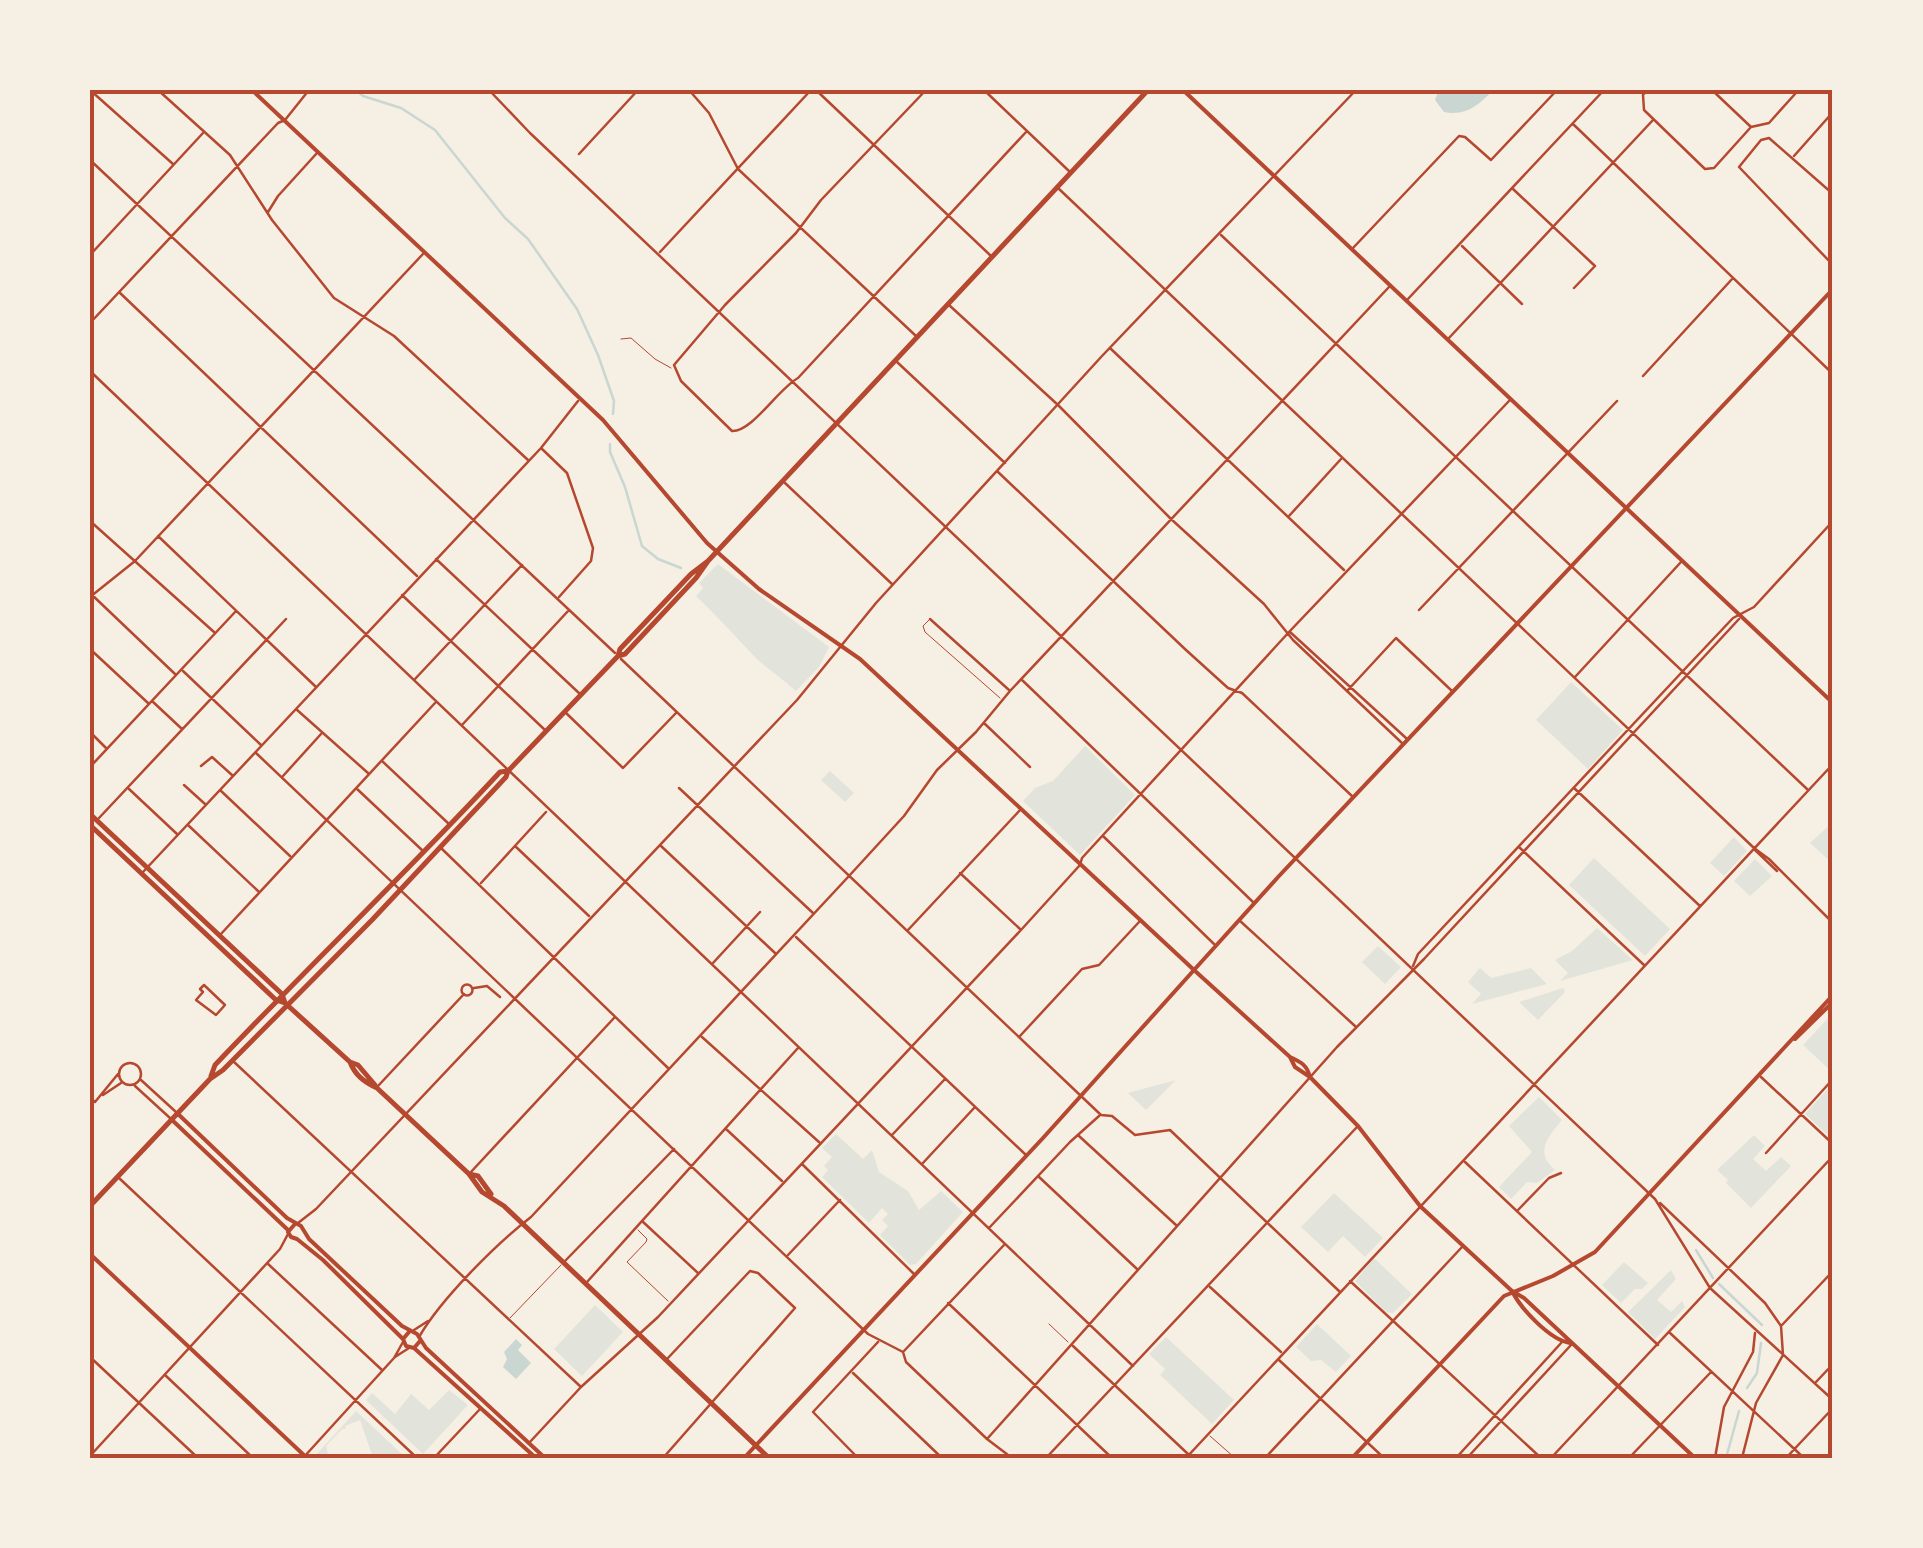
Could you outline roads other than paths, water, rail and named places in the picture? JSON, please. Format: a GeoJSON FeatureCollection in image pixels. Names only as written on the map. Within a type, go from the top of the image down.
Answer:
{"type":"FeatureCollection","features":[{"type":"Feature","properties":{"kind":"main road"},"geometry":{"type":"LineString","coordinates":[[90,1206],[210,1079],[402,889],[618,656],[625,654],[1148,90]]}},
{"type":"Feature","properties":{"kind":"main road"},"geometry":{"type":"LineString","coordinates":[[210,1079],[215,1065],[279,997],[500,772],[508,771]]}},
{"type":"Feature","properties":{"kind":"main road"},"geometry":{"type":"LineString","coordinates":[[90,814],[220,934],[286,1004],[371,1077],[377,1088],[472,1182],[564,1262],[769,1458]]}},
{"type":"Feature","properties":{"kind":"main road"},"geometry":{"type":"LineString","coordinates":[[90,825],[279,997]]}},
{"type":"Feature","properties":{"kind":"street"},"geometry":{"type":"LineString","coordinates":[[90,90],[174,165]]}},
{"type":"Feature","properties":{"kind":"street"},"geometry":{"type":"LineString","coordinates":[[158,90],[238,166],[268,213],[334,298],[394,336],[423,360],[529,461]]}},
{"type":"Feature","properties":{"kind":"street"},"geometry":{"type":"LineString","coordinates":[[252,90],[625,443],[707,543],[759,589],[842,644],[1140,921],[1308,1069],[1310,1077],[1358,1126],[1420,1206],[1512,1291],[1516,1300],[1572,1343],[1694,1458]]}},
{"type":"Feature","properties":{"kind":"street"},"geometry":{"type":"LineString","coordinates":[[90,323],[309,90]]}},
{"type":"Feature","properties":{"kind":"street"},"geometry":{"type":"LineString","coordinates":[[490,90],[510,114],[1765,1302],[1780,1326],[1783,1355],[1754,1411],[1742,1458]]}},
{"type":"Feature","properties":{"kind":"street"},"geometry":{"type":"LineString","coordinates":[[579,154],[638,90]]}},
{"type":"Feature","properties":{"kind":"street"},"geometry":{"type":"LineString","coordinates":[[688,90],[709,113],[738,169],[917,337]]}},
{"type":"Feature","properties":{"kind":"street"},"geometry":{"type":"LineString","coordinates":[[659,253],[814,90],[992,257]]}},
{"type":"Feature","properties":{"kind":"street"},"geometry":{"type":"LineString","coordinates":[[926,90],[821,200],[674,366],[680,382],[737,432],[794,380],[1027,131]]}},
{"type":"Feature","properties":{"kind":"street"},"geometry":{"type":"LineString","coordinates":[[984,90],[1071,173]]}},
{"type":"Feature","properties":{"kind":"street"},"geometry":{"type":"LineString","coordinates":[[1182,90],[1833,702]]}},
{"type":"Feature","properties":{"kind":"street"},"geometry":{"type":"LineString","coordinates":[[90,1456],[280,1250],[288,1231],[316,1210],[797,700],[894,584],[1110,348],[1356,90]]}},
{"type":"Feature","properties":{"kind":"street"},"geometry":{"type":"LineString","coordinates":[[1352,249],[1460,136],[1491,160],[1557,90]]}},
{"type":"Feature","properties":{"kind":"street"},"geometry":{"type":"LineString","coordinates":[[1406,300],[1604,90]]}},
{"type":"Feature","properties":{"kind":"street"},"geometry":{"type":"LineString","coordinates":[[1647,90],[1643,95],[1644,110],[1706,169],[1714,168],[1752,127]]}},
{"type":"Feature","properties":{"kind":"street"},"geometry":{"type":"LineString","coordinates":[[1712,90],[1752,127],[1769,123],[1794,90]]}},
{"type":"Feature","properties":{"kind":"street"},"geometry":{"type":"LineString","coordinates":[[1793,157],[1833,112]]}},
{"type":"Feature","properties":{"kind":"street"},"geometry":{"type":"LineString","coordinates":[[1447,340],[1653,120]]}},
{"type":"Feature","properties":{"kind":"street"},"geometry":{"type":"LineString","coordinates":[[1573,124],[1833,374]]}},
{"type":"Feature","properties":{"kind":"street"},"geometry":{"type":"LineString","coordinates":[[90,255],[204,132]]}},
{"type":"Feature","properties":{"kind":"street"},"geometry":{"type":"LineString","coordinates":[[1833,194],[1769,138],[1761,140],[1740,167],[1833,265]]}},
{"type":"Feature","properties":{"kind":"street"},"geometry":{"type":"LineString","coordinates":[[268,213],[278,196],[318,152]]}},
{"type":"Feature","properties":{"kind":"street"},"geometry":{"type":"LineString","coordinates":[[90,160],[1101,1115],[1112,1116],[1136,1135],[1170,1130],[1339,1291]]}},
{"type":"Feature","properties":{"kind":"street"},"geometry":{"type":"LineString","coordinates":[[1057,187],[1833,923]]}},
{"type":"Feature","properties":{"kind":"street"},"geometry":{"type":"LineString","coordinates":[[1513,189],[1595,266],[1574,288]]}},
{"type":"Feature","properties":{"kind":"street"},"geometry":{"type":"LineString","coordinates":[[1219,234],[1808,790]]}},
{"type":"Feature","properties":{"kind":"street"},"geometry":{"type":"LineString","coordinates":[[1461,244],[1522,304]]}},
{"type":"Feature","properties":{"kind":"street"},"geometry":{"type":"LineString","coordinates":[[176,676],[91,595],[135,561],[424,253]]}},
{"type":"Feature","properties":{"kind":"street"},"geometry":{"type":"LineString","coordinates":[[1643,376],[1734,277]]}},
{"type":"Feature","properties":{"kind":"street"},"geometry":{"type":"LineString","coordinates":[[394,1358],[411,1331],[429,1320],[670,1069],[904,816],[927,782],[1020,679],[1390,286]]}},
{"type":"Feature","properties":{"kind":"street"},"geometry":{"type":"LineString","coordinates":[[744,1458],[1027,1156],[1238,919],[1833,289]]}},
{"type":"Feature","properties":{"kind":"street"},"geometry":{"type":"LineString","coordinates":[[118,292],[418,577]]}},
{"type":"Feature","properties":{"kind":"street"},"geometry":{"type":"LineString","coordinates":[[948,304],[1058,405],[1405,742]]}},
{"type":"Feature","properties":{"kind":"street"},"geometry":{"type":"LineString","coordinates":[[1110,348],[1346,572]]}},
{"type":"Feature","properties":{"kind":"street"},"geometry":{"type":"LineString","coordinates":[[895,360],[1006,464]]}},
{"type":"Feature","properties":{"kind":"street"},"geometry":{"type":"LineString","coordinates":[[90,371],[1133,1366]]}},
{"type":"Feature","properties":{"kind":"street"},"geometry":{"type":"LineString","coordinates":[[142,874],[541,448],[580,399]]}},
{"type":"Feature","properties":{"kind":"street"},"geometry":{"type":"LineString","coordinates":[[527,1445],[699,1274],[1022,930],[1082,858],[1289,632],[1510,400]]}},
{"type":"Feature","properties":{"kind":"street"},"geometry":{"type":"LineString","coordinates":[[1419,610],[1618,401]]}},
{"type":"Feature","properties":{"kind":"street"},"geometry":{"type":"LineString","coordinates":[[541,448],[567,473],[593,548],[592,561],[558,598]]}},
{"type":"Feature","properties":{"kind":"street"},"geometry":{"type":"LineString","coordinates":[[1288,517],[1343,458]]}},
{"type":"Feature","properties":{"kind":"street"},"geometry":{"type":"LineString","coordinates":[[998,472],[1228,688],[1236,690],[1354,798]]}},
{"type":"Feature","properties":{"kind":"street"},"geometry":{"type":"LineString","coordinates":[[782,481],[894,584]]}},
{"type":"Feature","properties":{"kind":"street"},"geometry":{"type":"LineString","coordinates":[[90,520],[215,634]]}},
{"type":"Feature","properties":{"kind":"street"},"geometry":{"type":"LineString","coordinates":[[987,1439],[1356,1027],[1833,522]]}},
{"type":"Feature","properties":{"kind":"street"},"geometry":{"type":"LineString","coordinates":[[158,536],[316,687]]}},
{"type":"Feature","properties":{"kind":"street"},"geometry":{"type":"LineString","coordinates":[[436,558],[581,695]]}},
{"type":"Feature","properties":{"kind":"street"},"geometry":{"type":"LineString","coordinates":[[1574,678],[1682,561]]}},
{"type":"Feature","properties":{"kind":"street"},"geometry":{"type":"LineString","coordinates":[[414,680],[522,565]]}},
{"type":"Feature","properties":{"kind":"street"},"geometry":{"type":"LineString","coordinates":[[402,595],[546,732]]}},
{"type":"Feature","properties":{"kind":"street"},"geometry":{"type":"LineString","coordinates":[[461,726],[570,610]]}},
{"type":"Feature","properties":{"kind":"street"},"geometry":{"type":"LineString","coordinates":[[90,767],[236,611]]}},
{"type":"Feature","properties":{"kind":"street"},"geometry":{"type":"LineString","coordinates":[[1413,968],[1418,954],[1733,618],[1740,617]]}},
{"type":"Feature","properties":{"kind":"street"},"geometry":{"type":"LineString","coordinates":[[930,618],[1010,691]]}},
{"type":"Feature","properties":{"kind":"street"},"geometry":{"type":"LineString","coordinates":[[97,820],[286,619]]}},
{"type":"Feature","properties":{"kind":"street"},"geometry":{"type":"LineString","coordinates":[[1289,632],[1292,640],[1405,742]]}},
{"type":"Feature","properties":{"kind":"street"},"geometry":{"type":"LineString","coordinates":[[1347,691],[1396,638],[1453,692]]}},
{"type":"Feature","properties":{"kind":"street"},"geometry":{"type":"LineString","coordinates":[[90,650],[184,730]]}},
{"type":"Feature","properties":{"kind":"street"},"geometry":{"type":"LineString","coordinates":[[182,670],[262,746]]}},
{"type":"Feature","properties":{"kind":"street"},"geometry":{"type":"LineString","coordinates":[[1020,679],[1254,903]]}},
{"type":"Feature","properties":{"kind":"street"},"geometry":{"type":"LineString","coordinates":[[220,934],[436,702]]}},
{"type":"Feature","properties":{"kind":"street"},"geometry":{"type":"LineString","coordinates":[[296,709],[369,774]]}},
{"type":"Feature","properties":{"kind":"street"},"geometry":{"type":"LineString","coordinates":[[564,712],[623,768],[677,712]]}},
{"type":"Feature","properties":{"kind":"street"},"geometry":{"type":"LineString","coordinates":[[984,723],[1030,767]]}},
{"type":"Feature","properties":{"kind":"street"},"geometry":{"type":"LineString","coordinates":[[90,732],[107,749]]}},
{"type":"Feature","properties":{"kind":"street"},"geometry":{"type":"LineString","coordinates":[[282,778],[322,732]]}},
{"type":"Feature","properties":{"kind":"street"},"geometry":{"type":"LineString","coordinates":[[256,752],[864,1330],[903,1352],[906,1362],[1012,1458]]}},
{"type":"Feature","properties":{"kind":"street"},"geometry":{"type":"LineString","coordinates":[[201,766],[212,757],[234,776]]}},
{"type":"Feature","properties":{"kind":"street"},"geometry":{"type":"LineString","coordinates":[[381,761],[450,824]]}},
{"type":"Feature","properties":{"kind":"street"},"geometry":{"type":"LineString","coordinates":[[1072,1345],[1187,1456],[1833,764]]}},
{"type":"Feature","properties":{"kind":"street"},"geometry":{"type":"LineString","coordinates":[[184,785],[206,805]]}},
{"type":"Feature","properties":{"kind":"street"},"geometry":{"type":"LineString","coordinates":[[356,788],[424,852]]}},
{"type":"Feature","properties":{"kind":"street"},"geometry":{"type":"LineString","coordinates":[[678,788],[814,914]]}},
{"type":"Feature","properties":{"kind":"street"},"geometry":{"type":"LineString","coordinates":[[1574,788],[1701,907]]}},
{"type":"Feature","properties":{"kind":"street"},"geometry":{"type":"LineString","coordinates":[[128,789],[178,835]]}},
{"type":"Feature","properties":{"kind":"street"},"geometry":{"type":"LineString","coordinates":[[220,790],[292,858]]}},
{"type":"Feature","properties":{"kind":"street"},"geometry":{"type":"LineString","coordinates":[[480,884],[548,809]]}},
{"type":"Feature","properties":{"kind":"street"},"geometry":{"type":"LineString","coordinates":[[907,931],[1021,809]]}},
{"type":"Feature","properties":{"kind":"street"},"geometry":{"type":"LineString","coordinates":[[188,824],[260,892]]}},
{"type":"Feature","properties":{"kind":"street"},"geometry":{"type":"LineString","coordinates":[[1103,836],[1215,945]]}},
{"type":"Feature","properties":{"kind":"street"},"geometry":{"type":"LineString","coordinates":[[658,844],[776,954]]}},
{"type":"Feature","properties":{"kind":"street"},"geometry":{"type":"LineString","coordinates":[[515,846],[590,918]]}},
{"type":"Feature","properties":{"kind":"street"},"geometry":{"type":"LineString","coordinates":[[1519,847],[1645,966]]}},
{"type":"Feature","properties":{"kind":"street"},"geometry":{"type":"LineString","coordinates":[[440,848],[670,1069]]}},
{"type":"Feature","properties":{"kind":"street"},"geometry":{"type":"LineString","coordinates":[[960,873],[1022,930]]}},
{"type":"Feature","properties":{"kind":"street"},"geometry":{"type":"LineString","coordinates":[[1465,904],[1470,909]]}},
{"type":"Feature","properties":{"kind":"street"},"geometry":{"type":"LineString","coordinates":[[712,964],[760,912]]}},
{"type":"Feature","properties":{"kind":"street"},"geometry":{"type":"LineString","coordinates":[[1238,919],[1356,1027]]}},
{"type":"Feature","properties":{"kind":"street"},"geometry":{"type":"LineString","coordinates":[[1018,1037],[1082,969],[1099,965],[1140,921]]}},
{"type":"Feature","properties":{"kind":"street"},"geometry":{"type":"LineString","coordinates":[[1437,934],[1444,938]]}},
{"type":"Feature","properties":{"kind":"street"},"geometry":{"type":"LineString","coordinates":[[794,935],[1027,1156]]}},
{"type":"Feature","properties":{"kind":"street"},"geometry":{"type":"LineString","coordinates":[[204,985],[225,1005],[216,1015],[196,1000],[204,985]]}},
{"type":"Feature","properties":{"kind":"street"},"geometry":{"type":"LineString","coordinates":[[464,994],[465,985],[473,989],[487,986],[500,997]]}},
{"type":"Feature","properties":{"kind":"street"},"geometry":{"type":"LineString","coordinates":[[377,1088],[473,989]]}},
{"type":"Feature","properties":{"kind":"street"},"geometry":{"type":"LineString","coordinates":[[1795,1039],[1833,995]]}},
{"type":"Feature","properties":{"kind":"street"},"geometry":{"type":"LineString","coordinates":[[1352,1458],[1497,1302],[1595,1252],[1833,1002]]}},
{"type":"Feature","properties":{"kind":"street"},"geometry":{"type":"LineString","coordinates":[[468,1174],[615,1017]]}},
{"type":"Feature","properties":{"kind":"street"},"geometry":{"type":"LineString","coordinates":[[700,1036],[820,1143]]}},
{"type":"Feature","properties":{"kind":"street"},"geometry":{"type":"LineString","coordinates":[[586,1283],[798,1048]]}},
{"type":"Feature","properties":{"kind":"street"},"geometry":{"type":"LineString","coordinates":[[232,1060],[581,1388]]}},
{"type":"Feature","properties":{"kind":"street"},"geometry":{"type":"LineString","coordinates":[[102,1096],[124,1064],[132,1063],[139,1068],[140,1079],[420,1339],[483,1406]]}},
{"type":"Feature","properties":{"kind":"street"},"geometry":{"type":"LineString","coordinates":[[118,1074],[122,1082]]}},
{"type":"Feature","properties":{"kind":"street"},"geometry":{"type":"LineString","coordinates":[[1760,1076],[1833,1144]]}},
{"type":"Feature","properties":{"kind":"street"},"geometry":{"type":"LineString","coordinates":[[891,1136],[946,1078]]}},
{"type":"Feature","properties":{"kind":"street"},"geometry":{"type":"LineString","coordinates":[[134,1085],[140,1079]]}},
{"type":"Feature","properties":{"kind":"street"},"geometry":{"type":"LineString","coordinates":[[1766,1153],[1833,1079]]}},
{"type":"Feature","properties":{"kind":"street"},"geometry":{"type":"LineString","coordinates":[[90,1098],[95,1102],[122,1082],[134,1085],[323,1260],[411,1348],[545,1458]]}},
{"type":"Feature","properties":{"kind":"street"},"geometry":{"type":"LineString","coordinates":[[922,1165],[976,1106]]}},
{"type":"Feature","properties":{"kind":"street"},"geometry":{"type":"LineString","coordinates":[[988,1230],[1077,1135],[1101,1115]]}},
{"type":"Feature","properties":{"kind":"street"},"geometry":{"type":"LineString","coordinates":[[1046,1458],[1358,1126]]}},
{"type":"Feature","properties":{"kind":"street"},"geometry":{"type":"LineString","coordinates":[[725,1128],[783,1182]]}},
{"type":"Feature","properties":{"kind":"street"},"geometry":{"type":"LineString","coordinates":[[1077,1135],[1177,1226]]}},
{"type":"Feature","properties":{"kind":"street"},"geometry":{"type":"LineString","coordinates":[[564,1262],[675,1149]]}},
{"type":"Feature","properties":{"kind":"street"},"geometry":{"type":"LineString","coordinates":[[1550,1458],[1833,1156]]}},
{"type":"Feature","properties":{"kind":"street"},"geometry":{"type":"LineString","coordinates":[[1464,1161],[1658,1345]]}},
{"type":"Feature","properties":{"kind":"street"},"geometry":{"type":"LineString","coordinates":[[801,1164],[915,1275]]}},
{"type":"Feature","properties":{"kind":"street"},"geometry":{"type":"LineString","coordinates":[[1517,1212],[1550,1178],[1561,1173]]}},
{"type":"Feature","properties":{"kind":"street"},"geometry":{"type":"LineString","coordinates":[[118,1176],[417,1458]]}},
{"type":"Feature","properties":{"kind":"street"},"geometry":{"type":"LineString","coordinates":[[1038,1176],[1138,1270]]}},
{"type":"Feature","properties":{"kind":"street"},"geometry":{"type":"LineString","coordinates":[[786,1256],[840,1200]]}},
{"type":"Feature","properties":{"kind":"street"},"geometry":{"type":"LineString","coordinates":[[1658,1201],[1710,1288],[1833,1400]]}},
{"type":"Feature","properties":{"kind":"street"},"geometry":{"type":"LineString","coordinates":[[642,1221],[699,1274]]}},
{"type":"Feature","properties":{"kind":"street"},"geometry":{"type":"LineString","coordinates":[[297,1239],[304,1231]]}},
{"type":"Feature","properties":{"kind":"street"},"geometry":{"type":"LineString","coordinates":[[903,1352],[1004,1245]]}},
{"type":"Feature","properties":{"kind":"street"},"geometry":{"type":"LineString","coordinates":[[1265,1458],[1462,1247]]}},
{"type":"Feature","properties":{"kind":"street"},"geometry":{"type":"LineString","coordinates":[[90,1254],[305,1457],[382,1370],[420,1339],[429,1320]]}},
{"type":"Feature","properties":{"kind":"street"},"geometry":{"type":"LineString","coordinates":[[267,1264],[382,1370]]}},
{"type":"Feature","properties":{"kind":"street"},"geometry":{"type":"LineString","coordinates":[[663,1458],[795,1310],[753,1270],[667,1359]]}},
{"type":"Feature","properties":{"kind":"street"},"geometry":{"type":"LineString","coordinates":[[1780,1326],[1833,1271]]}},
{"type":"Feature","properties":{"kind":"street"},"geometry":{"type":"LineString","coordinates":[[1349,1280],[1541,1458]]}},
{"type":"Feature","properties":{"kind":"street"},"geometry":{"type":"LineString","coordinates":[[1209,1286],[1282,1353]]}},
{"type":"Feature","properties":{"kind":"street"},"geometry":{"type":"LineString","coordinates":[[948,1303],[1112,1458]]}},
{"type":"Feature","properties":{"kind":"street"},"geometry":{"type":"LineString","coordinates":[[1715,1458],[1721,1418],[1731,1390],[1753,1352],[1755,1331]]}},
{"type":"Feature","properties":{"kind":"street"},"geometry":{"type":"LineString","coordinates":[[1669,1332],[1804,1458]]}},
{"type":"Feature","properties":{"kind":"street"},"geometry":{"type":"LineString","coordinates":[[1767,1341],[1782,1338]]}},
{"type":"Feature","properties":{"kind":"street"},"geometry":{"type":"LineString","coordinates":[[1457,1458],[1564,1340]]}},
{"type":"Feature","properties":{"kind":"street"},"geometry":{"type":"LineString","coordinates":[[858,1458],[813,1414],[879,1341]]}},
{"type":"Feature","properties":{"kind":"street"},"geometry":{"type":"LineString","coordinates":[[1467,1458],[1572,1343]]}},
{"type":"Feature","properties":{"kind":"street"},"geometry":{"type":"LineString","coordinates":[[90,1357],[198,1458]]}},
{"type":"Feature","properties":{"kind":"street"},"geometry":{"type":"LineString","coordinates":[[1278,1359],[1384,1458]]}},
{"type":"Feature","properties":{"kind":"street"},"geometry":{"type":"LineString","coordinates":[[1815,1383],[1833,1364]]}},
{"type":"Feature","properties":{"kind":"street"},"geometry":{"type":"LineString","coordinates":[[851,1371],[942,1458]]}},
{"type":"Feature","properties":{"kind":"street"},"geometry":{"type":"LineString","coordinates":[[1629,1458],[1711,1372]]}},
{"type":"Feature","properties":{"kind":"street"},"geometry":{"type":"LineString","coordinates":[[164,1374],[253,1458]]}},
{"type":"Feature","properties":{"kind":"street"},"geometry":{"type":"LineString","coordinates":[[1525,1383],[1532,1388]]}},
{"type":"Feature","properties":{"kind":"street"},"geometry":{"type":"LineString","coordinates":[[434,1458],[483,1406]]}},
{"type":"Feature","properties":{"kind":"street"},"geometry":{"type":"LineString","coordinates":[[1786,1458],[1833,1408]]}},
{"type":"Feature","properties":{"kind":"street"},"geometry":{"type":"LineString","coordinates":[[527,1445],[536,1458]]}},
{"type":"Feature","properties":{"kind":"lane"},"geometry":{"type":"LineString","coordinates":[[622,338],[631,338],[660,363],[674,366]]}},
{"type":"Feature","properties":{"kind":"lane"},"geometry":{"type":"LineString","coordinates":[[930,618],[925,632],[1002,700]]}},
{"type":"Feature","properties":{"kind":"lane"},"geometry":{"type":"LineString","coordinates":[[636,1228],[646,1242],[628,1262],[671,1303]]}},
{"type":"Feature","properties":{"kind":"lane"},"geometry":{"type":"LineString","coordinates":[[508,1320],[564,1262]]}},
{"type":"Feature","properties":{"kind":"lane"},"geometry":{"type":"LineString","coordinates":[[1049,1324],[1072,1345]]}},
{"type":"Feature","properties":{"kind":"lane"},"geometry":{"type":"LineString","coordinates":[[1208,1434],[1235,1458]]}},
{"type":"Feature","properties":{"kind":"waterway"},"geometry":{"type":"LineString","coordinates":[[356,90],[401,108],[435,130],[505,218],[528,239],[577,309],[614,401],[613,414]]}},
{"type":"Feature","properties":{"kind":"waterway"},"geometry":{"type":"LineString","coordinates":[[610,444],[642,546],[658,559],[681,568]]}},
{"type":"Feature","properties":{"kind":"waterway"},"geometry":{"type":"LineString","coordinates":[[1696,1250],[1713,1278]]}},
{"type":"Feature","properties":{"kind":"waterway"},"geometry":{"type":"LineString","coordinates":[[1719,1284],[1762,1325]]}},
{"type":"Feature","properties":{"kind":"waterway"},"geometry":{"type":"LineString","coordinates":[[1747,1388],[1757,1373],[1761,1343]]}},
{"type":"Feature","properties":{"kind":"waterway"},"geometry":{"type":"LineString","coordinates":[[1726,1458],[1739,1411]]}}]}
